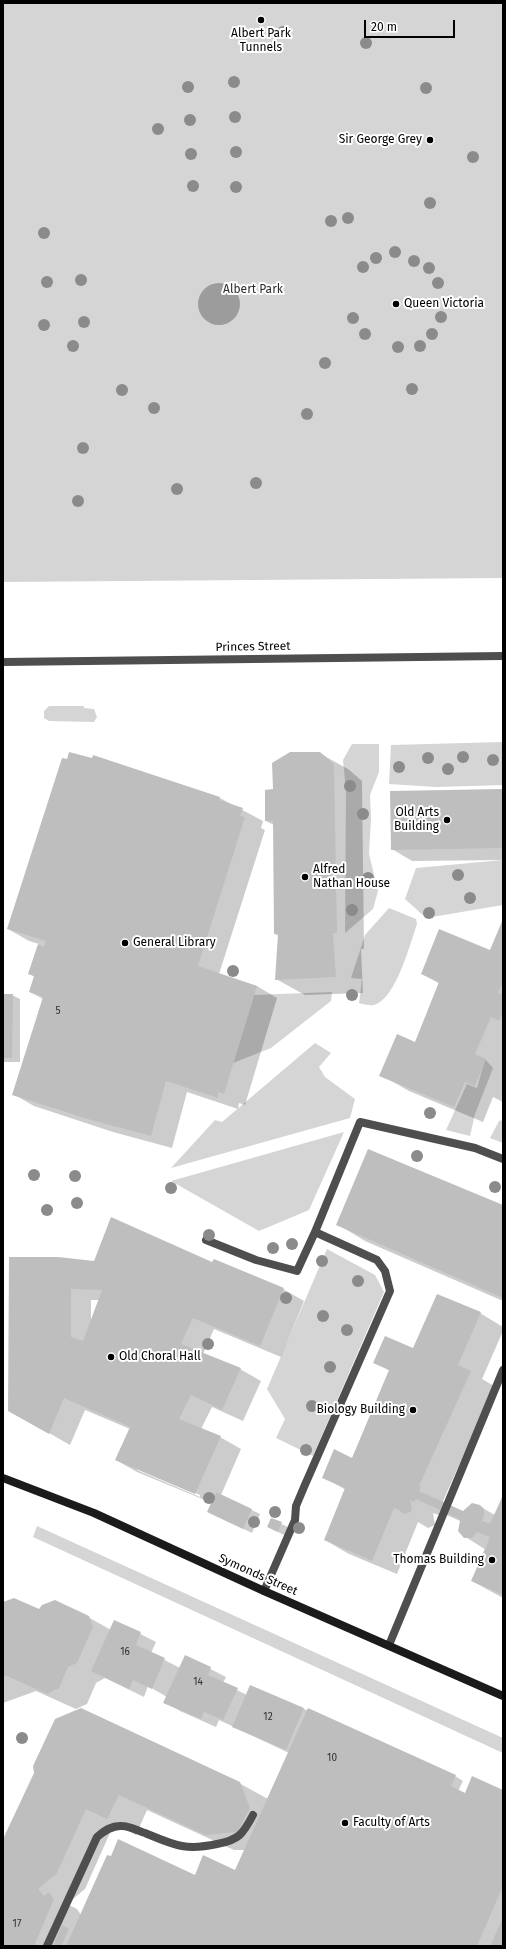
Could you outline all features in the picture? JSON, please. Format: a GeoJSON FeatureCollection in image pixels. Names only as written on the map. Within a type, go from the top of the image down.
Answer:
{"type":"FeatureCollection","features":[{"type":"Feature","properties":{"kind":"main road","name":"Symonds Street"},"geometry":{"type":"LineString","coordinates":[[3,1478],[94,1513],[264,1592],[389,1645],[503,1696]]}},
{"type":"Feature","properties":{"kind":"street","name":"Princes Street"},"geometry":{"type":"LineString","coordinates":[[3,662],[503,656]]}},
{"type":"Feature","properties":{"kind":"street"},"geometry":{"type":"LineString","coordinates":[[206,1240],[256,1260],[297,1271],[315,1232],[360,1122],[475,1148],[503,1159]]}},
{"type":"Feature","properties":{"kind":"street"},"geometry":{"type":"LineString","coordinates":[[264,1592],[295,1520],[296,1506],[390,1291],[386,1271],[377,1260],[315,1232]]}},
{"type":"Feature","properties":{"kind":"street"},"geometry":{"type":"LineString","coordinates":[[389,1645],[503,1370]]}},
{"type":"Feature","properties":{"kind":"street"},"geometry":{"type":"LineString","coordinates":[[48,1946],[97,1837],[105,1831],[121,1825],[178,1846],[201,1847],[228,1842],[238,1837],[244,1832],[252,1815]]}},
{"type":"Feature","properties":{"kind":"green space","name":"Albert Park"},"geometry":{"type":"Polygon","coordinates":[[[3,3],[503,3],[503,578],[3,582],[3,3]]]}},
{"type":"Feature","properties":{"kind":"green space"},"geometry":{"type":"Polygon","coordinates":[[[49,706],[84,706],[84,708],[94,709],[97,717],[94,722],[49,721],[44,718],[44,711],[49,706]]]}},
{"type":"Feature","properties":{"kind":"green space"},"geometry":{"type":"Polygon","coordinates":[[[503,742],[503,785],[437,787],[389,784],[391,745],[503,742]]]}},
{"type":"Feature","properties":{"kind":"green space"},"geometry":{"type":"Polygon","coordinates":[[[352,744],[379,744],[379,772],[370,795],[371,819],[369,854],[378,891],[373,909],[345,933],[346,791],[343,760],[352,744]]]}},
{"type":"Feature","properties":{"kind":"green space"},"geometry":{"type":"Polygon","coordinates":[[[503,860],[503,905],[426,918],[405,899],[416,868],[503,860]]]}},
{"type":"Feature","properties":{"kind":"green space"},"geometry":{"type":"Polygon","coordinates":[[[389,908],[416,919],[417,924],[401,970],[389,993],[382,1001],[374,1005],[359,1003],[362,979],[351,978],[365,935],[389,908]]]}},
{"type":"Feature","properties":{"kind":"green space"},"geometry":{"type":"Polygon","coordinates":[[[332,992],[331,1001],[271,1048],[233,1063],[254,995],[332,992]]]}},
{"type":"Feature","properties":{"kind":"green space"},"geometry":{"type":"Polygon","coordinates":[[[315,1043],[331,1053],[319,1067],[325,1077],[355,1099],[350,1118],[171,1168],[215,1120],[222,1122],[315,1043]]]}},
{"type":"Feature","properties":{"kind":"green space"},"geometry":{"type":"Polygon","coordinates":[[[485,1059],[493,1068],[475,1114],[470,1136],[446,1130],[467,1084],[477,1088],[485,1059]]]}},
{"type":"Feature","properties":{"kind":"green space"},"geometry":{"type":"Polygon","coordinates":[[[503,1120],[503,1143],[490,1138],[499,1121],[503,1120]]]}},
{"type":"Feature","properties":{"kind":"green space"},"geometry":{"type":"Polygon","coordinates":[[[344,1132],[309,1210],[259,1231],[171,1181],[344,1132]]]}},
{"type":"Feature","properties":{"kind":"green space"},"geometry":{"type":"Polygon","coordinates":[[[327,1249],[375,1275],[384,1292],[313,1456],[276,1438],[285,1419],[267,1389],[327,1249]]]}},
{"type":"Feature","properties":{"kind":"green space"},"geometry":{"type":"Polygon","coordinates":[[[37,1526],[503,1738],[503,1753],[33,1537],[37,1526]]]}},
{"type":"Feature","properties":{"kind":"shaded area"},"geometry":{"type":"Polygon","coordinates":[[[219,283],[234,289],[240,304],[234,319],[219,325],[204,319],[198,304],[204,289],[219,283]]]}},
{"type":"Feature","properties":{"kind":"building","name":"General Library"},"geometry":{"type":"Polygon","coordinates":[[[69,752],[92,758],[93,755],[220,797],[219,800],[243,808],[240,816],[245,817],[198,966],[257,986],[224,1094],[218,1092],[218,1098],[166,1081],[151,1136],[91,1120],[12,1095],[43,997],[29,992],[34,976],[28,974],[38,944],[44,947],[46,941],[7,929],[62,758],[67,759],[69,752]]]}},
{"type":"Feature","properties":{"kind":"building","name":"Alfred Nathan House"},"geometry":{"type":"Polygon","coordinates":[[[290,752],[320,752],[334,764],[337,933],[333,933],[336,977],[275,980],[278,934],[274,934],[273,821],[265,821],[265,790],[273,789],[272,763],[290,752]]]}},
{"type":"Feature","properties":{"kind":"building","name":"Old Arts Building"},"geometry":{"type":"Polygon","coordinates":[[[503,789],[503,848],[391,850],[390,791],[503,789]]]}},
{"type":"Feature","properties":{"kind":"building"},"geometry":{"type":"Polygon","coordinates":[[[503,919],[503,982],[498,993],[503,995],[503,1012],[499,1021],[491,1017],[475,1054],[486,1059],[475,1086],[465,1082],[454,1107],[379,1076],[397,1034],[415,1042],[439,982],[421,974],[439,929],[490,950],[503,919]]]}},
{"type":"Feature","properties":{"kind":"building"},"geometry":{"type":"Polygon","coordinates":[[[3,994],[13,994],[12,1058],[3,1058],[3,994]]]}},
{"type":"Feature","properties":{"kind":"building"},"geometry":{"type":"Polygon","coordinates":[[[368,1149],[503,1205],[503,1298],[336,1225],[368,1149]]]}},
{"type":"Feature","properties":{"kind":"building","name":"Old Choral Hall"},"geometry":{"type":"Polygon","coordinates":[[[111,1217],[212,1262],[214,1259],[284,1288],[260,1346],[193,1318],[181,1344],[241,1368],[222,1410],[191,1395],[179,1419],[221,1436],[195,1494],[115,1460],[130,1427],[64,1398],[49,1434],[8,1411],[9,1257],[58,1257],[94,1261],[111,1217]],[[71,1289],[71,1337],[83,1341],[102,1290],[71,1289]]]}},
{"type":"Feature","properties":{"kind":"building","name":"Biology Building"},"geometry":{"type":"Polygon","coordinates":[[[437,1294],[481,1312],[458,1365],[471,1371],[419,1486],[421,1487],[419,1491],[463,1511],[472,1503],[480,1505],[484,1509],[482,1521],[490,1524],[503,1495],[503,1595],[471,1581],[490,1537],[477,1532],[472,1538],[464,1538],[458,1531],[459,1519],[416,1499],[414,1502],[410,1500],[412,1509],[411,1512],[403,1514],[394,1508],[372,1561],[324,1540],[345,1488],[322,1478],[334,1449],[352,1458],[389,1370],[373,1363],[385,1336],[413,1348],[437,1294]]]}},
{"type":"Feature","properties":{"kind":"building"},"geometry":{"type":"Polygon","coordinates":[[[216,1492],[252,1509],[243,1529],[207,1512],[216,1492]]]}},
{"type":"Feature","properties":{"kind":"building"},"geometry":{"type":"Polygon","coordinates":[[[271,1518],[282,1522],[278,1532],[267,1527],[271,1518]]]}},
{"type":"Feature","properties":{"kind":"building"},"geometry":{"type":"Polygon","coordinates":[[[14,1598],[39,1609],[42,1605],[55,1600],[89,1616],[93,1627],[77,1663],[68,1667],[59,1688],[47,1694],[7,1676],[3,1677],[3,1602],[14,1598]]]}},
{"type":"Feature","properties":{"kind":"building"},"geometry":{"type":"Polygon","coordinates":[[[114,1620],[141,1632],[136,1645],[165,1658],[152,1689],[133,1680],[129,1689],[91,1671],[114,1620]]]}},
{"type":"Feature","properties":{"kind":"building"},"geometry":{"type":"Polygon","coordinates":[[[185,1655],[211,1667],[208,1675],[238,1688],[223,1720],[204,1712],[201,1719],[163,1703],[185,1655]]]}},
{"type":"Feature","properties":{"kind":"building"},"geometry":{"type":"Polygon","coordinates":[[[250,1685],[304,1708],[286,1750],[232,1727],[250,1685]]]}},
{"type":"Feature","properties":{"kind":"building"},"geometry":{"type":"Polygon","coordinates":[[[81,1708],[240,1782],[250,1808],[238,1832],[205,1835],[119,1795],[107,1819],[86,1809],[57,1873],[38,1889],[44,1896],[49,1892],[54,1899],[34,1946],[3,1946],[3,1839],[34,1773],[33,1766],[55,1719],[81,1708]]]}},
{"type":"Feature","properties":{"kind":"building"},"geometry":{"type":"Polygon","coordinates":[[[308,1708],[456,1775],[451,1786],[465,1793],[472,1776],[503,1790],[503,1886],[477,1946],[66,1946],[107,1855],[111,1856],[118,1839],[195,1875],[203,1855],[235,1870],[308,1708]]]}},
{"type":"Feature","properties":{"kind":"building"},"geometry":{"type":"Polygon","coordinates":[[[502,1920],[503,1946],[490,1946],[502,1920]]]}},
{"type":"Feature","properties":{"kind":"building"},"geometry":{"type":"Polygon","coordinates":[[[62,1925],[69,1929],[61,1946],[53,1946],[62,1925]]]}},
{"type":"Feature","properties":{"kind":"place","name":"Albert Park Tunnels"},"geometry":{"type":"Point","coordinates":[261,20]}},
{"type":"Feature","properties":{"kind":"place","name":"Sir George Grey"},"geometry":{"type":"Point","coordinates":[430,140]}},
{"type":"Feature","properties":{"kind":"place","name":"Queen Victoria"},"geometry":{"type":"Point","coordinates":[396,304]}},
{"type":"Feature","properties":{"kind":"place","name":"Old Arts Building"},"geometry":{"type":"Point","coordinates":[447,820]}},
{"type":"Feature","properties":{"kind":"place","name":"Alfred Nathan House"},"geometry":{"type":"Point","coordinates":[305,877]}},
{"type":"Feature","properties":{"kind":"place","name":"General Library"},"geometry":{"type":"Point","coordinates":[125,943]}},
{"type":"Feature","properties":{"kind":"place","name":"Old Choral Hall"},"geometry":{"type":"Point","coordinates":[111,1357]}},
{"type":"Feature","properties":{"kind":"place","name":"Biology Building"},"geometry":{"type":"Point","coordinates":[413,1410]}},
{"type":"Feature","properties":{"kind":"place","name":"Thomas Building"},"geometry":{"type":"Point","coordinates":[492,1560]}},
{"type":"Feature","properties":{"kind":"place","name":"Faculty of Arts"},"geometry":{"type":"Point","coordinates":[345,1823]}}]}
